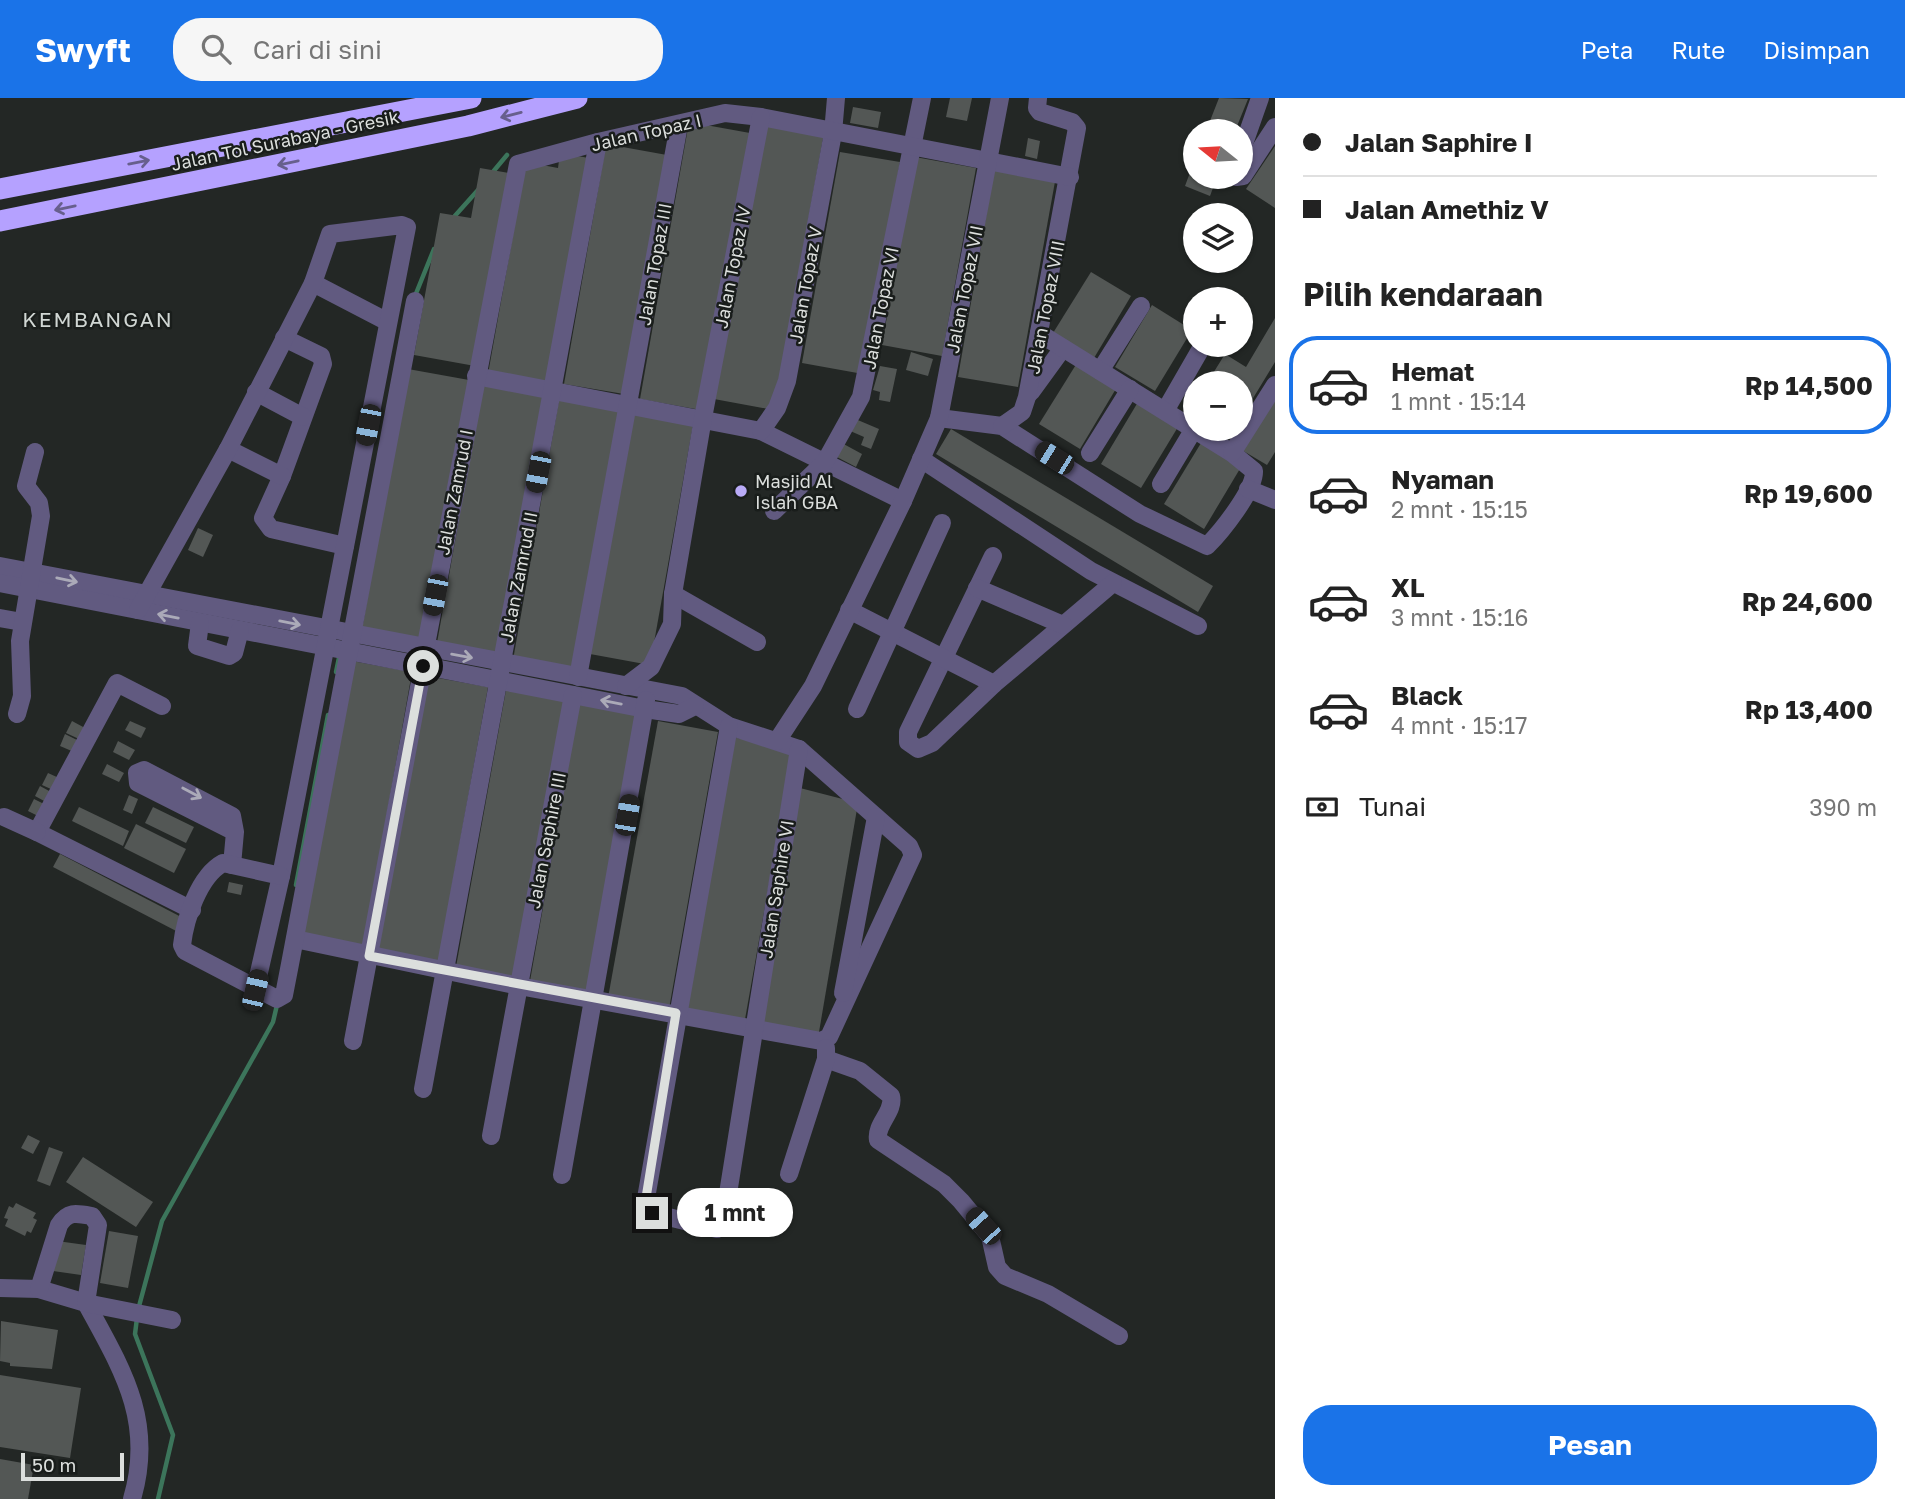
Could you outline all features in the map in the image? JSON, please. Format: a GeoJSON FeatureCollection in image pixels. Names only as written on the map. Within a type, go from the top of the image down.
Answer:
{"type":"FeatureCollection","features":[{"type":"Feature","properties":{"kind":"highway","name":"Jalan Tol Surabaya - Gresik"},"geometry":{"type":"LineString","coordinates":[[0,189],[471,98]]}},
{"type":"Feature","properties":{"kind":"highway","name":"Jalan Tol Surabaya - Gresik"},"geometry":{"type":"LineString","coordinates":[[0,221],[468,126],[577,98]]}},
{"type":"Feature","properties":{"kind":"street","name":"Jalan Topaz V"},"geometry":{"type":"LineString","coordinates":[[761,431],[777,408],[787,381],[833,133],[836,98]]}},
{"type":"Feature","properties":{"kind":"street","name":"Jalan Topaz VI"},"geometry":{"type":"LineString","coordinates":[[774,511],[825,462],[864,384],[922,98]]}},
{"type":"Feature","properties":{"kind":"street","name":"Jalan Topaz VII"},"geometry":{"type":"LineString","coordinates":[[777,741],[813,686],[903,501],[939,418],[1000,98]]}},
{"type":"Feature","properties":{"kind":"street","name":"Jalan Topaz VIII"},"geometry":{"type":"LineString","coordinates":[[1002,426],[1022,412],[1027,397],[1070,177],[1076,123],[1040,112],[1037,108],[1038,98]]}},
{"type":"Feature","properties":{"kind":"street"},"geometry":{"type":"LineString","coordinates":[[1253,119],[1260,98]]}},
{"type":"Feature","properties":{"kind":"street","name":"Jalan Topaz I"},"geometry":{"type":"LineString","coordinates":[[476,376],[514,170],[524,161],[725,113],[761,117],[1070,177]]}},
{"type":"Feature","properties":{"kind":"street","name":"Jalan Topaz IV"},"geometry":{"type":"LineString","coordinates":[[626,686],[651,667],[672,624],[673,594],[703,418],[761,117]]}},
{"type":"Feature","properties":{"kind":"street","name":"Jalan Topaz III"},"geometry":{"type":"LineString","coordinates":[[578,677],[680,125]]}},
{"type":"Feature","properties":{"kind":"street"},"geometry":{"type":"LineString","coordinates":[[1253,160],[1275,127]]}},
{"type":"Feature","properties":{"kind":"street","name":"Jalan Zamrud II"},"geometry":{"type":"LineString","coordinates":[[423,1089],[598,142]]}},
{"type":"Feature","properties":{"kind":"street"},"geometry":{"type":"LineString","coordinates":[[141,603],[228,449],[313,282],[330,234],[404,225],[409,230],[388,322],[295,939],[284,995],[277,999],[255,990],[183,948],[183,936],[210,872],[223,863],[281,876]]}},
{"type":"Feature","properties":{"kind":"street"},"geometry":{"type":"LineString","coordinates":[[313,282],[388,322]]}},
{"type":"Feature","properties":{"kind":"street"},"geometry":{"type":"LineString","coordinates":[[255,990],[338,641],[357,533],[415,301]]}},
{"type":"Feature","properties":{"kind":"street"},"geometry":{"type":"LineString","coordinates":[[1100,371],[1141,306]]}},
{"type":"Feature","properties":{"kind":"street"},"geometry":{"type":"LineString","coordinates":[[1039,333],[1183,422]]}},
{"type":"Feature","properties":{"kind":"street"},"geometry":{"type":"LineString","coordinates":[[284,338],[324,360],[282,476],[263,518],[265,526],[357,533]]}},
{"type":"Feature","properties":{"kind":"street"},"geometry":{"type":"LineString","coordinates":[[1027,397],[1063,348]]}},
{"type":"Feature","properties":{"kind":"street"},"geometry":{"type":"LineString","coordinates":[[1165,411],[1196,357]]}},
{"type":"Feature","properties":{"kind":"street"},"geometry":{"type":"LineString","coordinates":[[476,376],[628,403],[761,431],[903,501]]}},
{"type":"Feature","properties":{"kind":"street","name":"Jalan Zamrud I"},"geometry":{"type":"LineString","coordinates":[[353,1041],[476,376]]}},
{"type":"Feature","properties":{"kind":"street"},"geometry":{"type":"LineString","coordinates":[[1233,453],[1275,385]]}},
{"type":"Feature","properties":{"kind":"street"},"geometry":{"type":"LineString","coordinates":[[1090,453],[1130,390]]}},
{"type":"Feature","properties":{"kind":"street"},"geometry":{"type":"LineString","coordinates":[[256,392],[303,417]]}},
{"type":"Feature","properties":{"kind":"street"},"geometry":{"type":"LineString","coordinates":[[939,418],[1002,426],[1140,514],[1206,546],[1219,534],[1248,489],[1254,471],[1214,441]]}},
{"type":"Feature","properties":{"kind":"street"},"geometry":{"type":"LineString","coordinates":[[1161,484],[1187,441]]}},
{"type":"Feature","properties":{"kind":"street"},"geometry":{"type":"LineString","coordinates":[[228,449],[282,476]]}},
{"type":"Feature","properties":{"kind":"street"},"geometry":{"type":"LineString","coordinates":[[17,714],[22,696],[19,667],[22,622],[41,508],[27,490],[26,478],[35,452]]}},
{"type":"Feature","properties":{"kind":"street"},"geometry":{"type":"LineString","coordinates":[[922,459],[1113,583],[1198,626]]}},
{"type":"Feature","properties":{"kind":"street"},"geometry":{"type":"LineString","coordinates":[[1248,489],[1275,499]]}},
{"type":"Feature","properties":{"kind":"street"},"geometry":{"type":"LineString","coordinates":[[857,709],[942,523]]}},
{"type":"Feature","properties":{"kind":"street"},"geometry":{"type":"LineString","coordinates":[[993,556],[908,732],[908,742],[915,747],[924,749],[932,743],[994,684],[1113,583]]}},
{"type":"Feature","properties":{"kind":"street"},"geometry":{"type":"LineString","coordinates":[[0,566],[30,581]]}},
{"type":"Feature","properties":{"kind":"street"},"geometry":{"type":"LineString","coordinates":[[0,583],[30,581],[500,672],[578,677],[682,696],[729,726],[799,750],[909,846],[914,855],[826,1050],[789,1174]]}},
{"type":"Feature","properties":{"kind":"street"},"geometry":{"type":"LineString","coordinates":[[977,588],[1063,625]]}},
{"type":"Feature","properties":{"kind":"street"},"geometry":{"type":"LineString","coordinates":[[673,594],[757,642]]}},
{"type":"Feature","properties":{"kind":"street"},"geometry":{"type":"LineString","coordinates":[[141,603],[200,623],[240,631],[338,641]]}},
{"type":"Feature","properties":{"kind":"street"},"geometry":{"type":"LineString","coordinates":[[849,610],[994,684]]}},
{"type":"Feature","properties":{"kind":"street"},"geometry":{"type":"LineString","coordinates":[[0,618],[22,622]]}},
{"type":"Feature","properties":{"kind":"street"},"geometry":{"type":"LineString","coordinates":[[200,623],[197,646],[229,656],[234,653],[240,631]]}},
{"type":"Feature","properties":{"kind":"street"},"geometry":{"type":"LineString","coordinates":[[500,672],[573,695],[645,709],[679,714],[695,706]]}},
{"type":"Feature","properties":{"kind":"street"},"geometry":{"type":"LineString","coordinates":[[37,832],[117,683],[162,706]]}},
{"type":"Feature","properties":{"kind":"street"},"geometry":{"type":"LineString","coordinates":[[562,1175],[648,690]]}},
{"type":"Feature","properties":{"kind":"street","name":"Jalan Saphire III"},"geometry":{"type":"LineString","coordinates":[[491,1136],[573,695]]}},
{"type":"Feature","properties":{"kind":"street"},"geometry":{"type":"LineString","coordinates":[[676,1013],[729,726]]}},
{"type":"Feature","properties":{"kind":"street","name":"Jalan Saphire VI"},"geometry":{"type":"LineString","coordinates":[[676,1013],[645,1204],[647,1210],[720,1228],[734,1168],[799,750]]}},
{"type":"Feature","properties":{"kind":"street"},"geometry":{"type":"LineString","coordinates":[[232,865],[235,832],[232,816],[157,775],[144,770],[137,773],[138,783],[235,832]]}},
{"type":"Feature","properties":{"kind":"street"},"geometry":{"type":"LineString","coordinates":[[4,817],[192,910]]}},
{"type":"Feature","properties":{"kind":"street"},"geometry":{"type":"LineString","coordinates":[[839,1017],[876,817]]}},
{"type":"Feature","properties":{"kind":"street"},"geometry":{"type":"LineString","coordinates":[[295,939],[519,986],[754,1029],[826,1050],[860,1071],[891,1096],[891,1107],[877,1132],[878,1140],[944,1184],[961,1201],[990,1236],[998,1267],[1005,1276],[1048,1294],[1119,1336]]}},
{"type":"Feature","properties":{"kind":"street"},"geometry":{"type":"LineString","coordinates":[[39,1289],[59,1225],[65,1216],[72,1213],[92,1216],[98,1225],[86,1303],[128,1381],[138,1415],[141,1454],[132,1499]]}},
{"type":"Feature","properties":{"kind":"street"},"geometry":{"type":"LineString","coordinates":[[0,1288],[39,1289],[86,1303],[172,1320]]}},
{"type":"Feature","properties":{"kind":"building"},"geometry":{"type":"Polygon","coordinates":[[[950,98],[972,98],[967,121],[946,117],[950,98]]]}},
{"type":"Feature","properties":{"kind":"building"},"geometry":{"type":"Polygon","coordinates":[[[1219,98],[1248,99],[1240,119],[1211,119],[1219,98]]]}},
{"type":"Feature","properties":{"kind":"building"},"geometry":{"type":"Polygon","coordinates":[[[853,107],[881,112],[878,128],[850,123],[853,107]]]}},
{"type":"Feature","properties":{"kind":"building"},"geometry":{"type":"Polygon","coordinates":[[[689,122],[750,133],[701,410],[640,399],[689,122]]]}},
{"type":"Feature","properties":{"kind":"building"},"geometry":{"type":"Polygon","coordinates":[[[763,122],[824,133],[774,410],[714,399],[763,122]]]}},
{"type":"Feature","properties":{"kind":"building"},"geometry":{"type":"Polygon","coordinates":[[[1028,138],[1040,141],[1037,159],[1025,156],[1028,138]]]}},
{"type":"Feature","properties":{"kind":"building"},"geometry":{"type":"Polygon","coordinates":[[[606,144],[667,155],[624,394],[564,384],[606,144]]]}},
{"type":"Feature","properties":{"kind":"building"},"geometry":{"type":"Polygon","coordinates":[[[1275,146],[1275,208],[1246,189],[1253,189],[1253,179],[1275,146]]]}},
{"type":"Feature","properties":{"kind":"building"},"geometry":{"type":"Polygon","coordinates":[[[840,152],[900,162],[863,374],[802,363],[840,152]]]}},
{"type":"Feature","properties":{"kind":"building"},"geometry":{"type":"Polygon","coordinates":[[[560,153],[589,158],[549,384],[488,374],[526,162],[558,168],[560,153]]]}},
{"type":"Feature","properties":{"kind":"building"},"geometry":{"type":"Polygon","coordinates":[[[915,157],[976,168],[942,356],[882,345],[915,157]]]}},
{"type":"Feature","properties":{"kind":"building"},"geometry":{"type":"Polygon","coordinates":[[[995,165],[1056,176],[1018,387],[958,377],[995,165]]]}},
{"type":"Feature","properties":{"kind":"building"},"geometry":{"type":"Polygon","coordinates":[[[480,168],[509,173],[475,366],[414,355],[440,213],[471,218],[480,168]]]}},
{"type":"Feature","properties":{"kind":"building"},"geometry":{"type":"Polygon","coordinates":[[[1192,189],[1213,189],[1210,196],[1192,189]]]}},
{"type":"Feature","properties":{"kind":"building"},"geometry":{"type":"Polygon","coordinates":[[[1091,272],[1131,296],[1094,358],[1053,333],[1091,272]]]}},
{"type":"Feature","properties":{"kind":"building"},"geometry":{"type":"Polygon","coordinates":[[[1152,305],[1183,324],[1183,345],[1155,391],[1115,367],[1152,305]]]}},
{"type":"Feature","properties":{"kind":"building"},"geometry":{"type":"Polygon","coordinates":[[[1275,318],[1275,362],[1253,398],[1253,371],[1214,371],[1223,357],[1230,357],[1246,367],[1275,318]]]}},
{"type":"Feature","properties":{"kind":"building"},"geometry":{"type":"Polygon","coordinates":[[[911,352],[933,359],[928,376],[906,370],[911,352]]]}},
{"type":"Feature","properties":{"kind":"building"},"geometry":{"type":"Polygon","coordinates":[[[1077,363],[1117,387],[1080,449],[1039,424],[1077,363]]]}},
{"type":"Feature","properties":{"kind":"building"},"geometry":{"type":"Polygon","coordinates":[[[880,366],[897,369],[890,402],[879,400],[880,392],[873,390],[880,366]]]}},
{"type":"Feature","properties":{"kind":"building"},"geometry":{"type":"Polygon","coordinates":[[[408,369],[469,380],[423,639],[362,629],[408,369]]]}},
{"type":"Feature","properties":{"kind":"building"},"geometry":{"type":"Polygon","coordinates":[[[483,384],[544,394],[498,653],[437,643],[483,384]]]}},
{"type":"Feature","properties":{"kind":"building"},"geometry":{"type":"Polygon","coordinates":[[[1275,391],[1275,452],[1267,465],[1240,449],[1245,441],[1253,441],[1253,427],[1275,391]]]}},
{"type":"Feature","properties":{"kind":"building"},"geometry":{"type":"Polygon","coordinates":[[[559,400],[620,411],[574,670],[513,660],[559,400]]]}},
{"type":"Feature","properties":{"kind":"building"},"geometry":{"type":"Polygon","coordinates":[[[1138,402],[1178,427],[1141,488],[1101,464],[1138,402]]]}},
{"type":"Feature","properties":{"kind":"building"},"geometry":{"type":"Polygon","coordinates":[[[632,414],[693,425],[650,665],[590,654],[632,414]]]}},
{"type":"Feature","properties":{"kind":"building"},"geometry":{"type":"Polygon","coordinates":[[[853,418],[879,429],[871,449],[861,445],[864,437],[848,430],[853,418]]]}},
{"type":"Feature","properties":{"kind":"building"},"geometry":{"type":"Polygon","coordinates":[[[951,429],[1213,586],[1198,612],[936,454],[951,429]]]}},
{"type":"Feature","properties":{"kind":"building"},"geometry":{"type":"Polygon","coordinates":[[[840,442],[862,454],[856,467],[833,455],[840,442]]]}},
{"type":"Feature","properties":{"kind":"building"},"geometry":{"type":"Polygon","coordinates":[[[1201,443],[1241,467],[1204,529],[1164,504],[1201,443]]]}},
{"type":"Feature","properties":{"kind":"building"},"geometry":{"type":"Polygon","coordinates":[[[198,528],[213,535],[203,557],[188,550],[198,528]]]}},
{"type":"Feature","properties":{"kind":"building"},"geometry":{"type":"Polygon","coordinates":[[[352,661],[412,672],[363,949],[303,938],[352,661]]]}},
{"type":"Feature","properties":{"kind":"building"},"geometry":{"type":"Polygon","coordinates":[[[427,676],[488,687],[438,964],[378,953],[427,676]]]}},
{"type":"Feature","properties":{"kind":"building"},"geometry":{"type":"Polygon","coordinates":[[[506,690],[566,701],[517,978],[456,967],[506,690]]]}},
{"type":"Feature","properties":{"kind":"building"},"geometry":{"type":"Polygon","coordinates":[[[579,704],[640,715],[590,992],[530,981],[579,704]]]}},
{"type":"Feature","properties":{"kind":"building"},"geometry":{"type":"Polygon","coordinates":[[[72,721],[85,728],[79,739],[66,733],[72,721]]]}},
{"type":"Feature","properties":{"kind":"building"},"geometry":{"type":"Polygon","coordinates":[[[130,721],[146,728],[141,738],[125,730],[130,721]]]}},
{"type":"Feature","properties":{"kind":"building"},"geometry":{"type":"Polygon","coordinates":[[[658,721],[718,732],[669,1009],[608,998],[658,721]]]}},
{"type":"Feature","properties":{"kind":"building"},"geometry":{"type":"Polygon","coordinates":[[[65,734],[79,741],[74,752],[60,746],[65,734]]]}},
{"type":"Feature","properties":{"kind":"building"},"geometry":{"type":"Polygon","coordinates":[[[732,737],[793,748],[744,1025],[683,1014],[732,737]]]}},
{"type":"Feature","properties":{"kind":"building"},"geometry":{"type":"Polygon","coordinates":[[[118,741],[135,750],[129,760],[113,752],[118,741]]]}},
{"type":"Feature","properties":{"kind":"building"},"geometry":{"type":"Polygon","coordinates":[[[107,764],[124,773],[119,782],[102,774],[107,764]]]}},
{"type":"Feature","properties":{"kind":"building"},"geometry":{"type":"Polygon","coordinates":[[[48,773],[59,778],[53,790],[42,785],[48,773]]]}},
{"type":"Feature","properties":{"kind":"building"},"geometry":{"type":"Polygon","coordinates":[[[40,786],[51,792],[46,802],[35,796],[40,786]]]}},
{"type":"Feature","properties":{"kind":"building"},"geometry":{"type":"Polygon","coordinates":[[[800,788],[858,803],[818,1038],[757,1027],[800,788]]]}},
{"type":"Feature","properties":{"kind":"building"},"geometry":{"type":"Polygon","coordinates":[[[129,795],[138,799],[132,814],[123,810],[129,795]]]}},
{"type":"Feature","properties":{"kind":"building"},"geometry":{"type":"Polygon","coordinates":[[[34,799],[44,804],[38,816],[28,811],[34,799]]]}},
{"type":"Feature","properties":{"kind":"building"},"geometry":{"type":"Polygon","coordinates":[[[79,807],[129,831],[123,846],[72,821],[79,807]]]}},
{"type":"Feature","properties":{"kind":"building"},"geometry":{"type":"Polygon","coordinates":[[[153,807],[194,827],[186,843],[145,823],[153,807]]]}},
{"type":"Feature","properties":{"kind":"building"},"geometry":{"type":"Polygon","coordinates":[[[136,824],[186,849],[174,873],[124,848],[136,824]]]}},
{"type":"Feature","properties":{"kind":"building"},"geometry":{"type":"Polygon","coordinates":[[[60,854],[187,920],[180,933],[53,867],[60,854]]]}},
{"type":"Feature","properties":{"kind":"building"},"geometry":{"type":"Polygon","coordinates":[[[229,882],[243,885],[241,895],[227,892],[229,882]]]}},
{"type":"Feature","properties":{"kind":"building"},"geometry":{"type":"Polygon","coordinates":[[[28,1135],[40,1141],[33,1154],[21,1148],[28,1135]]]}},
{"type":"Feature","properties":{"kind":"building"},"geometry":{"type":"Polygon","coordinates":[[[49,1147],[63,1152],[50,1186],[37,1181],[49,1147]]]}},
{"type":"Feature","properties":{"kind":"building"},"geometry":{"type":"Polygon","coordinates":[[[83,1157],[153,1202],[136,1227],[66,1182],[83,1157]]]}},
{"type":"Feature","properties":{"kind":"building"},"geometry":{"type":"Polygon","coordinates":[[[16,1203],[36,1213],[33,1218],[37,1220],[31,1233],[27,1231],[25,1236],[5,1226],[8,1219],[4,1218],[9,1206],[13,1208],[16,1203]]]}},
{"type":"Feature","properties":{"kind":"building"},"geometry":{"type":"Polygon","coordinates":[[[109,1231],[138,1236],[128,1288],[100,1283],[109,1231]]]}},
{"type":"Feature","properties":{"kind":"building"},"geometry":{"type":"Polygon","coordinates":[[[57,1241],[86,1245],[81,1275],[53,1271],[57,1241]]]}},
{"type":"Feature","properties":{"kind":"building"},"geometry":{"type":"Polygon","coordinates":[[[1,1321],[58,1330],[52,1369],[10,1366],[10,1363],[0,1361],[1,1321]]]}},
{"type":"Feature","properties":{"kind":"building"},"geometry":{"type":"Polygon","coordinates":[[[0,1375],[81,1388],[70,1458],[0,1447],[0,1375]]]}},
{"type":"Feature","properties":{"kind":"building"},"geometry":{"type":"Polygon","coordinates":[[[0,1459],[34,1465],[28,1499],[0,1499],[0,1459]]]}},
{"type":"Feature","properties":{"kind":"waterway"},"geometry":{"type":"LineString","coordinates":[[492,173],[507,155]]}},
{"type":"Feature","properties":{"kind":"waterway"},"geometry":{"type":"LineString","coordinates":[[453,218],[478,190]]}},
{"type":"Feature","properties":{"kind":"waterway"},"geometry":{"type":"LineString","coordinates":[[415,296],[434,249]]}},
{"type":"Feature","properties":{"kind":"waterway"},"geometry":{"type":"LineString","coordinates":[[336,672],[340,653]]}},
{"type":"Feature","properties":{"kind":"waterway"},"geometry":{"type":"LineString","coordinates":[[296,885],[328,715]]}},
{"type":"Feature","properties":{"kind":"waterway"},"geometry":{"type":"LineString","coordinates":[[138,1310],[162,1221],[273,1022],[277,1005]]}},
{"type":"Feature","properties":{"kind":"waterway"},"geometry":{"type":"LineString","coordinates":[[137,1318],[135,1334],[173,1435],[158,1499]]}},
{"type":"Feature","properties":{"kind":"place","name":"Masjid Al Islah GBA"},"geometry":{"type":"Point","coordinates":[741,491]}},
{"type":"Feature","properties":{"kind":"district","name":"KEMBANGAN"},"geometry":{"type":"Point","coordinates":[98,319]}},
{"type":"Feature","properties":{"kind":"route"},"geometry":{"type":"LineString","coordinates":[[423,666],[369,956],[519,986],[676,1013],[645,1204],[647,1210],[652,1213]]}}]}
